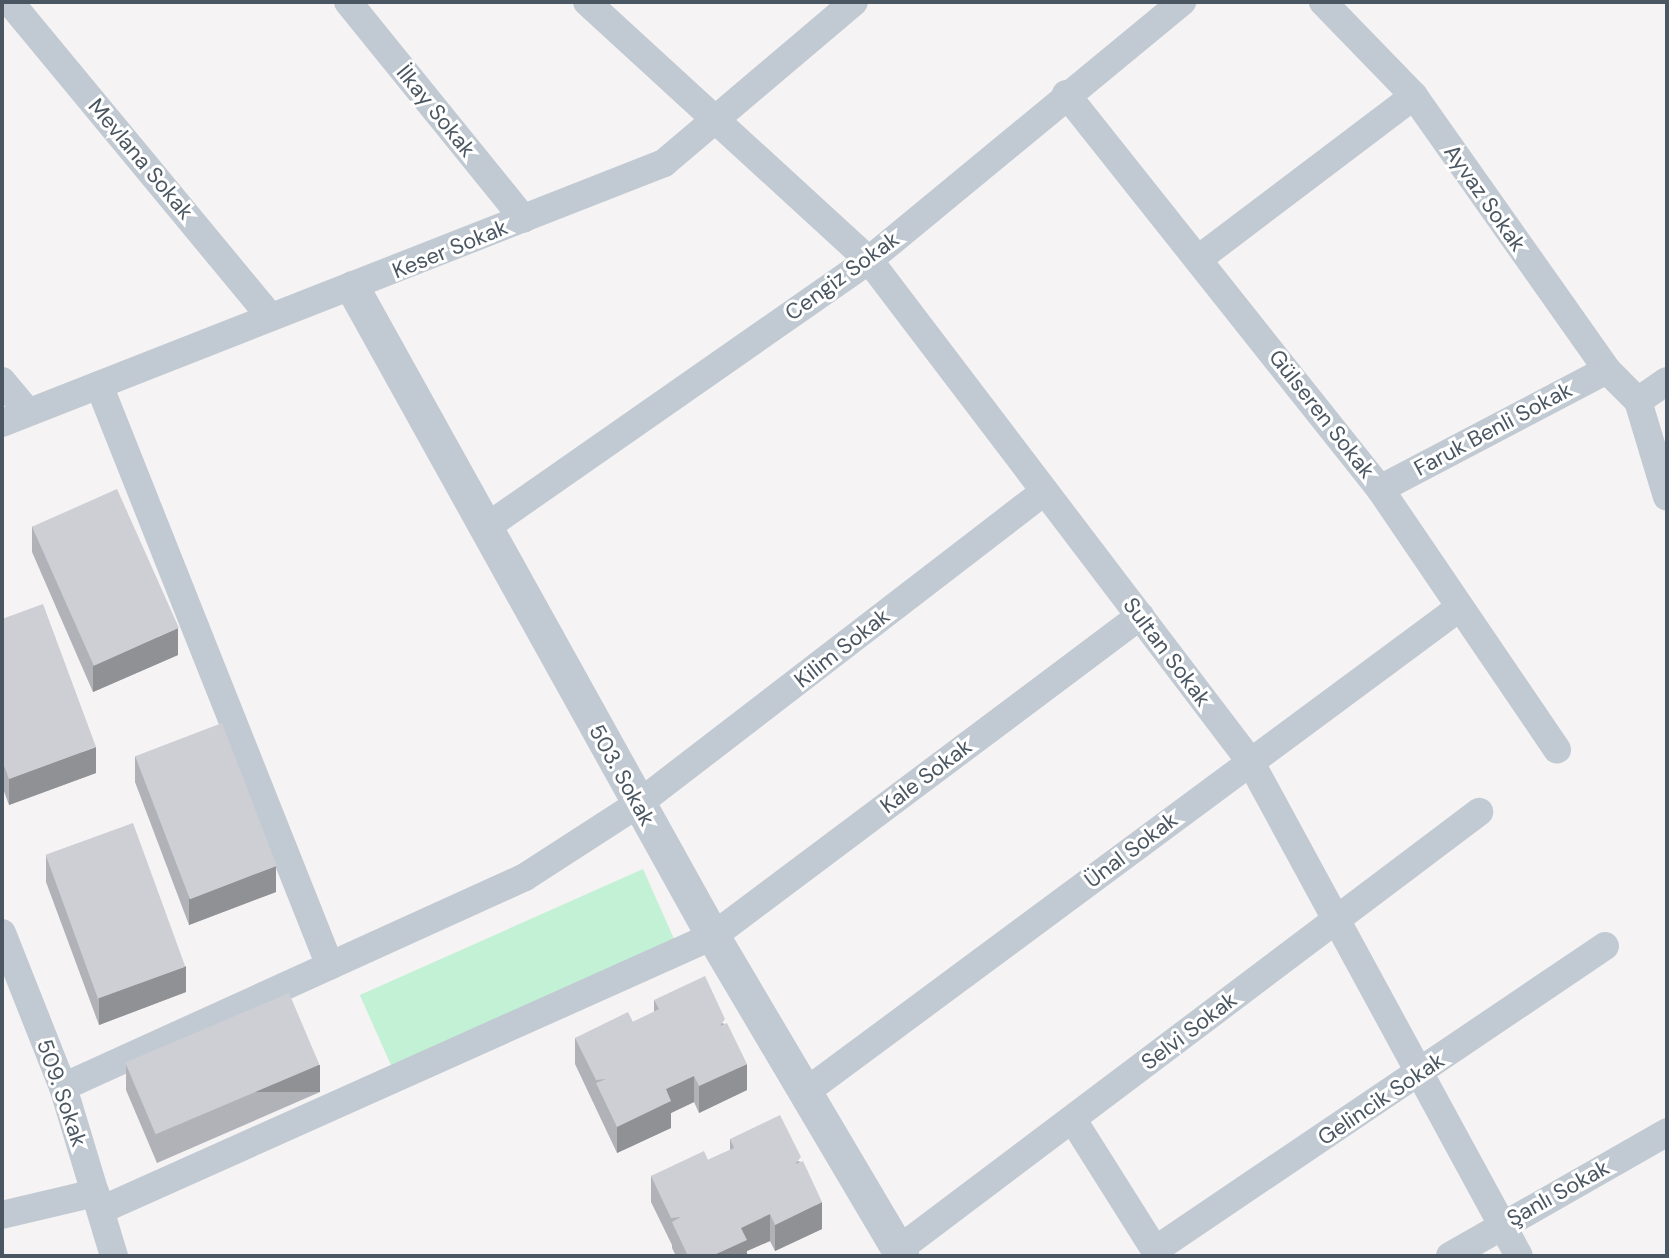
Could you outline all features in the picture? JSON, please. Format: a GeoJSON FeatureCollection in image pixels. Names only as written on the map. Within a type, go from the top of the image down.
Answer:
{"type":"FeatureCollection","features":[{"type":"Feature","properties":{"kind":"street","name":"Mevlana Sokak"},"geometry":{"type":"LineString","coordinates":[[10,2],[271,317]]}},
{"type":"Feature","properties":{"kind":"street","name":"İlkay Sokak"},"geometry":{"type":"LineString","coordinates":[[348,2],[524,219]]}},
{"type":"Feature","properties":{"kind":"street","name":"Sultan Sokak"},"geometry":{"type":"LineString","coordinates":[[587,2],[711,123],[869,260],[1250,761],[1519,1256]]}},
{"type":"Feature","properties":{"kind":"street","name":"Keser Sokak"},"geometry":{"type":"LineString","coordinates":[[15,417],[353,288],[664,163],[854,2]]}},
{"type":"Feature","properties":{"kind":"street","name":"Cengiz Sokak"},"geometry":{"type":"LineString","coordinates":[[485,528],[869,260],[1066,94],[1182,2]]}},
{"type":"Feature","properties":{"kind":"street","name":"Ayvaz Sokak"},"geometry":{"type":"LineString","coordinates":[[1323,2],[1414,96],[1607,370],[1638,401]]}},
{"type":"Feature","properties":{"kind":"street","name":"Gülseren Sokak"},"geometry":{"type":"LineString","coordinates":[[1066,94],[1201,257],[1380,489],[1557,749]]}},
{"type":"Feature","properties":{"kind":"street"},"geometry":{"type":"LineString","coordinates":[[1201,257],[1414,96]]}},
{"type":"Feature","properties":{"kind":"street","name":"503. Sokak"},"geometry":{"type":"LineString","coordinates":[[353,288],[638,804],[900,1253]]}},
{"type":"Feature","properties":{"kind":"street","name":"Faruk Benli Sokak"},"geometry":{"type":"LineString","coordinates":[[1380,489],[1607,370]]}},
{"type":"Feature","properties":{"kind":"street"},"geometry":{"type":"LineString","coordinates":[[2,381],[15,417]]}},
{"type":"Feature","properties":{"kind":"street"},"geometry":{"type":"LineString","coordinates":[[1667,381],[1638,401],[1667,497]]}},
{"type":"Feature","properties":{"kind":"street"},"geometry":{"type":"LineString","coordinates":[[99,385],[330,966]]}},
{"type":"Feature","properties":{"kind":"street","name":"Kilim Sokak"},"geometry":{"type":"LineString","coordinates":[[63,1087],[525,877],[638,804],[1045,491]]}},
{"type":"Feature","properties":{"kind":"street","name":"Ünal Sokak"},"geometry":{"type":"LineString","coordinates":[[804,1093],[1459,608]]}},
{"type":"Feature","properties":{"kind":"street","name":"Kale Sokak"},"geometry":{"type":"LineString","coordinates":[[2,1215],[98,1202],[713,936],[1140,616]]}},
{"type":"Feature","properties":{"kind":"street","name":"Selvi Sokak"},"geometry":{"type":"LineString","coordinates":[[900,1253],[1479,812]]}},
{"type":"Feature","properties":{"kind":"street","name":"509. Sokak"},"geometry":{"type":"LineString","coordinates":[[2,933],[11,983],[63,1087],[114,1256]]}},
{"type":"Feature","properties":{"kind":"street","name":"Gelincik Sokak"},"geometry":{"type":"LineString","coordinates":[[1073,1120],[1155,1250],[1605,946]]}},
{"type":"Feature","properties":{"kind":"street","name":"Şanlı Sokak"},"geometry":{"type":"LineString","coordinates":[[1450,1256],[1667,1132]]}},
{"type":"Feature","properties":{"kind":"green space"},"geometry":{"type":"Polygon","coordinates":[[[643,869],[676,944],[393,1070],[360,995],[643,869]]]}},
{"type":"Feature","properties":{"kind":"building"},"geometry":{"type":"Polygon","coordinates":[[[117,489],[179,628],[94,666],[32,527],[117,489]]]}},
{"type":"Feature","properties":{"kind":"building"},"geometry":{"type":"Polygon","coordinates":[[[43,604],[96,747],[9,779],[2,760],[2,619],[43,604]]]}},
{"type":"Feature","properties":{"kind":"building"},"geometry":{"type":"Polygon","coordinates":[[[222,723],[277,866],[190,899],[135,756],[222,723]]]}},
{"type":"Feature","properties":{"kind":"building"},"geometry":{"type":"Polygon","coordinates":[[[133,823],[185,967],[98,999],[46,855],[133,823]]]}},
{"type":"Feature","properties":{"kind":"building"},"geometry":{"type":"Polygon","coordinates":[[[705,976],[725,1019],[720,1026],[727,1023],[747,1064],[699,1086],[694,1076],[666,1089],[671,1101],[617,1127],[596,1083],[606,1079],[596,1080],[575,1038],[628,1012],[633,1022],[659,1009],[654,1000],[705,976]]]}},
{"type":"Feature","properties":{"kind":"building"},"geometry":{"type":"Polygon","coordinates":[[[289,993],[319,1065],[156,1134],[125,1063],[289,993]]]}},
{"type":"Feature","properties":{"kind":"building"},"geometry":{"type":"Polygon","coordinates":[[[780,1115],[801,1157],[795,1164],[803,1161],[822,1202],[775,1225],[770,1214],[741,1228],[747,1240],[712,1256],[688,1256],[672,1222],[681,1217],[671,1218],[651,1176],[704,1151],[708,1160],[734,1148],[730,1139],[780,1115]]]}}]}
